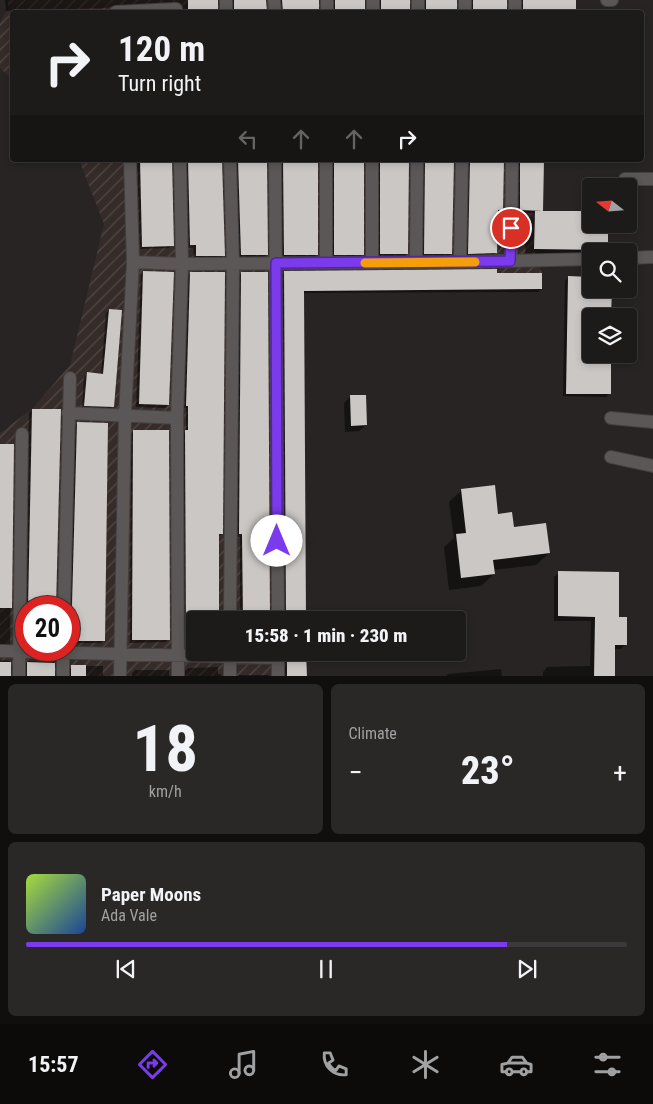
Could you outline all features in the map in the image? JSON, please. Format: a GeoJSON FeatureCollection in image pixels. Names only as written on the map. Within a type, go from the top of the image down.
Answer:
{"type":"FeatureCollection","features":[{"type":"Feature","properties":{"kind":"lane"},"geometry":{"type":"LineString","coordinates":[[607,0],[612,0]]}},
{"type":"Feature","properties":{"kind":"lane"},"geometry":{"type":"LineString","coordinates":[[159,10],[176,10]]}},
{"type":"Feature","properties":{"kind":"lane"},"geometry":{"type":"LineString","coordinates":[[120,676],[125,415],[133,262],[130,162]]}},
{"type":"Feature","properties":{"kind":"lane"},"geometry":{"type":"LineString","coordinates":[[178,676],[177,418],[182,264],[180,162]]}},
{"type":"Feature","properties":{"kind":"lane"},"geometry":{"type":"LineString","coordinates":[[230,162],[233,264],[230,611]]}},
{"type":"Feature","properties":{"kind":"lane"},"geometry":{"type":"LineString","coordinates":[[275,162],[278,611]]}},
{"type":"Feature","properties":{"kind":"lane"},"geometry":{"type":"LineString","coordinates":[[326,162],[326,263]]}},
{"type":"Feature","properties":{"kind":"lane"},"geometry":{"type":"LineString","coordinates":[[372,162],[372,263]]}},
{"type":"Feature","properties":{"kind":"lane"},"geometry":{"type":"LineString","coordinates":[[416,263],[417,162]]}},
{"type":"Feature","properties":{"kind":"lane"},"geometry":{"type":"LineString","coordinates":[[460,262],[462,162]]}},
{"type":"Feature","properties":{"kind":"lane"},"geometry":{"type":"LineString","coordinates":[[510,261],[512,162]]}},
{"type":"Feature","properties":{"kind":"lane"},"geometry":{"type":"LineString","coordinates":[[638,179],[653,179]]}},
{"type":"Feature","properties":{"kind":"lane"},"geometry":{"type":"LineString","coordinates":[[637,258],[653,257]]}},
{"type":"Feature","properties":{"kind":"lane"},"geometry":{"type":"LineString","coordinates":[[133,262],[182,264],[416,263],[582,259]]}},
{"type":"Feature","properties":{"kind":"lane"},"geometry":{"type":"LineString","coordinates":[[64,596],[70,378]]}},
{"type":"Feature","properties":{"kind":"lane"},"geometry":{"type":"LineString","coordinates":[[68,413],[177,418]]}},
{"type":"Feature","properties":{"kind":"lane"},"geometry":{"type":"LineString","coordinates":[[611,418],[653,422]]}},
{"type":"Feature","properties":{"kind":"lane"},"geometry":{"type":"LineString","coordinates":[[20,596],[22,434]]}},
{"type":"Feature","properties":{"kind":"lane"},"geometry":{"type":"LineString","coordinates":[[611,457],[653,466]]}},
{"type":"Feature","properties":{"kind":"lane"},"geometry":{"type":"LineString","coordinates":[[0,651],[15,652]]}},
{"type":"Feature","properties":{"kind":"lane"},"geometry":{"type":"LineString","coordinates":[[80,653],[186,656]]}},
{"type":"Feature","properties":{"kind":"lane"},"geometry":{"type":"LineString","coordinates":[[18,676],[19,661]]}},
{"type":"Feature","properties":{"kind":"lane"},"geometry":{"type":"LineString","coordinates":[[63,661],[63,676]]}},
{"type":"Feature","properties":{"kind":"lane"},"geometry":{"type":"LineString","coordinates":[[230,661],[230,676]]}},
{"type":"Feature","properties":{"kind":"lane"},"geometry":{"type":"LineString","coordinates":[[278,661],[278,676]]}},
{"type":"Feature","properties":{"kind":"shaded area"},"geometry":{"type":"Polygon","coordinates":[[[8,0],[525,0],[525,10],[10,10],[10,77],[0,68],[0,22],[8,8],[8,0]]]}},
{"type":"Feature","properties":{"kind":"shaded area"},"geometry":{"type":"Polygon","coordinates":[[[80,162],[522,162],[520,210],[535,211],[534,249],[542,273],[542,289],[304,291],[306,611],[186,611],[186,661],[306,661],[307,676],[0,676],[0,433],[32,409],[70,365],[104,224],[80,162]]]}},
{"type":"Feature","properties":{"kind":"building"},"geometry":{"type":"Polygon","coordinates":[[[188,0],[218,0],[218,10],[188,10],[188,0]]]}},
{"type":"Feature","properties":{"kind":"building"},"geometry":{"type":"Polygon","coordinates":[[[234,0],[266,0],[267,10],[234,10],[234,0]]]}},
{"type":"Feature","properties":{"kind":"building"},"geometry":{"type":"Polygon","coordinates":[[[282,0],[319,0],[319,10],[283,10],[282,0]]]}},
{"type":"Feature","properties":{"kind":"building"},"geometry":{"type":"Polygon","coordinates":[[[335,0],[365,0],[365,10],[335,10],[335,0]]]}},
{"type":"Feature","properties":{"kind":"building"},"geometry":{"type":"Polygon","coordinates":[[[381,0],[410,0],[410,10],[381,10],[381,0]]]}},
{"type":"Feature","properties":{"kind":"building"},"geometry":{"type":"Polygon","coordinates":[[[426,0],[457,0],[457,10],[426,10],[426,0]]]}},
{"type":"Feature","properties":{"kind":"building"},"geometry":{"type":"Polygon","coordinates":[[[473,0],[507,0],[507,10],[473,10],[473,0]]]}},
{"type":"Feature","properties":{"kind":"building"},"geometry":{"type":"Polygon","coordinates":[[[523,0],[576,0],[576,10],[523,10],[523,0]]]}},
{"type":"Feature","properties":{"kind":"building"},"geometry":{"type":"Polygon","coordinates":[[[140,162],[172,162],[174,246],[142,247],[140,162]]]}},
{"type":"Feature","properties":{"kind":"building"},"geometry":{"type":"Polygon","coordinates":[[[188,162],[222,162],[225,256],[196,256],[196,245],[190,245],[188,162]]]}},
{"type":"Feature","properties":{"kind":"building"},"geometry":{"type":"Polygon","coordinates":[[[238,162],[267,162],[268,255],[241,255],[238,162]]]}},
{"type":"Feature","properties":{"kind":"building"},"geometry":{"type":"Polygon","coordinates":[[[283,162],[318,162],[318,255],[284,255],[283,162]]]}},
{"type":"Feature","properties":{"kind":"building"},"geometry":{"type":"Polygon","coordinates":[[[334,162],[364,162],[364,255],[334,255],[334,162]]]}},
{"type":"Feature","properties":{"kind":"building"},"geometry":{"type":"Polygon","coordinates":[[[380,162],[409,162],[408,254],[380,254],[380,162]]]}},
{"type":"Feature","properties":{"kind":"building"},"geometry":{"type":"Polygon","coordinates":[[[425,162],[454,162],[452,254],[424,254],[425,162]]]}},
{"type":"Feature","properties":{"kind":"building"},"geometry":{"type":"Polygon","coordinates":[[[470,162],[504,162],[503,210],[498,210],[497,253],[468,254],[470,162]]]}},
{"type":"Feature","properties":{"kind":"building"},"geometry":{"type":"Polygon","coordinates":[[[520,162],[544,162],[543,211],[520,210],[520,162]]]}},
{"type":"Feature","properties":{"kind":"building"},"geometry":{"type":"Polygon","coordinates":[[[535,211],[582,211],[582,233],[608,233],[608,243],[582,243],[582,250],[534,249],[535,211]]]}},
{"type":"Feature","properties":{"kind":"building"},"geometry":{"type":"Polygon","coordinates":[[[497,269],[497,273],[542,273],[542,289],[304,291],[306,611],[286,611],[284,271],[497,269]]]}},
{"type":"Feature","properties":{"kind":"building"},"geometry":{"type":"Polygon","coordinates":[[[143,271],[174,272],[169,405],[139,404],[143,271]]]}},
{"type":"Feature","properties":{"kind":"building"},"geometry":{"type":"Polygon","coordinates":[[[190,272],[225,272],[223,534],[219,534],[219,611],[186,611],[186,640],[185,430],[188,430],[188,406],[186,406],[190,272]]]}},
{"type":"Feature","properties":{"kind":"building"},"geometry":{"type":"Polygon","coordinates":[[[241,272],[268,272],[270,611],[243,611],[242,534],[239,534],[241,272]]]}},
{"type":"Feature","properties":{"kind":"building"},"geometry":{"type":"Polygon","coordinates":[[[568,276],[582,277],[582,298],[612,298],[611,308],[582,308],[582,363],[611,363],[611,394],[566,394],[568,276]]]}},
{"type":"Feature","properties":{"kind":"building"},"geometry":{"type":"Polygon","coordinates":[[[109,309],[122,310],[114,407],[84,406],[87,372],[103,374],[109,309]]]}},
{"type":"Feature","properties":{"kind":"building"},"geometry":{"type":"Polygon","coordinates":[[[350,395],[366,395],[367,425],[351,426],[350,395]]]}},
{"type":"Feature","properties":{"kind":"building"},"geometry":{"type":"Polygon","coordinates":[[[32,409],[61,409],[56,596],[28,596],[32,409]]]}},
{"type":"Feature","properties":{"kind":"building"},"geometry":{"type":"Polygon","coordinates":[[[77,422],[108,423],[105,641],[80,641],[80,596],[72,596],[77,422]]]}},
{"type":"Feature","properties":{"kind":"building"},"geometry":{"type":"Polygon","coordinates":[[[133,430],[169,430],[170,640],[132,640],[133,430]]]}},
{"type":"Feature","properties":{"kind":"building"},"geometry":{"type":"Polygon","coordinates":[[[0,444],[14,444],[12,608],[0,608],[0,444]]]}},
{"type":"Feature","properties":{"kind":"building"},"geometry":{"type":"Polygon","coordinates":[[[495,485],[498,514],[512,512],[514,527],[546,523],[550,553],[493,560],[495,574],[461,578],[456,534],[466,533],[461,489],[495,485]]]}},
{"type":"Feature","properties":{"kind":"building"},"geometry":{"type":"Polygon","coordinates":[[[558,571],[619,572],[619,617],[627,617],[627,645],[615,645],[615,676],[594,676],[595,617],[558,616],[558,571]]]}},
{"type":"Feature","properties":{"kind":"building"},"geometry":{"type":"Polygon","coordinates":[[[287,661],[306,661],[307,676],[287,676],[287,661]]]}},
{"type":"Feature","properties":{"kind":"building"},"geometry":{"type":"Polygon","coordinates":[[[0,662],[11,662],[11,676],[0,676],[0,662]]]}},
{"type":"Feature","properties":{"kind":"building"},"geometry":{"type":"Polygon","coordinates":[[[27,662],[55,663],[55,676],[27,676],[27,662]]]}},
{"type":"Feature","properties":{"kind":"building"},"geometry":{"type":"Polygon","coordinates":[[[71,665],[86,665],[86,676],[71,676],[71,665]]]}},
{"type":"Feature","properties":{"kind":"slow traffic"},"geometry":{"type":"LineString","coordinates":[[365,263],[475,262]]}},
{"type":"Feature","properties":{"kind":"route"},"geometry":{"type":"LineString","coordinates":[[277,541],[276,263],[510,261],[511,228]]}}]}
